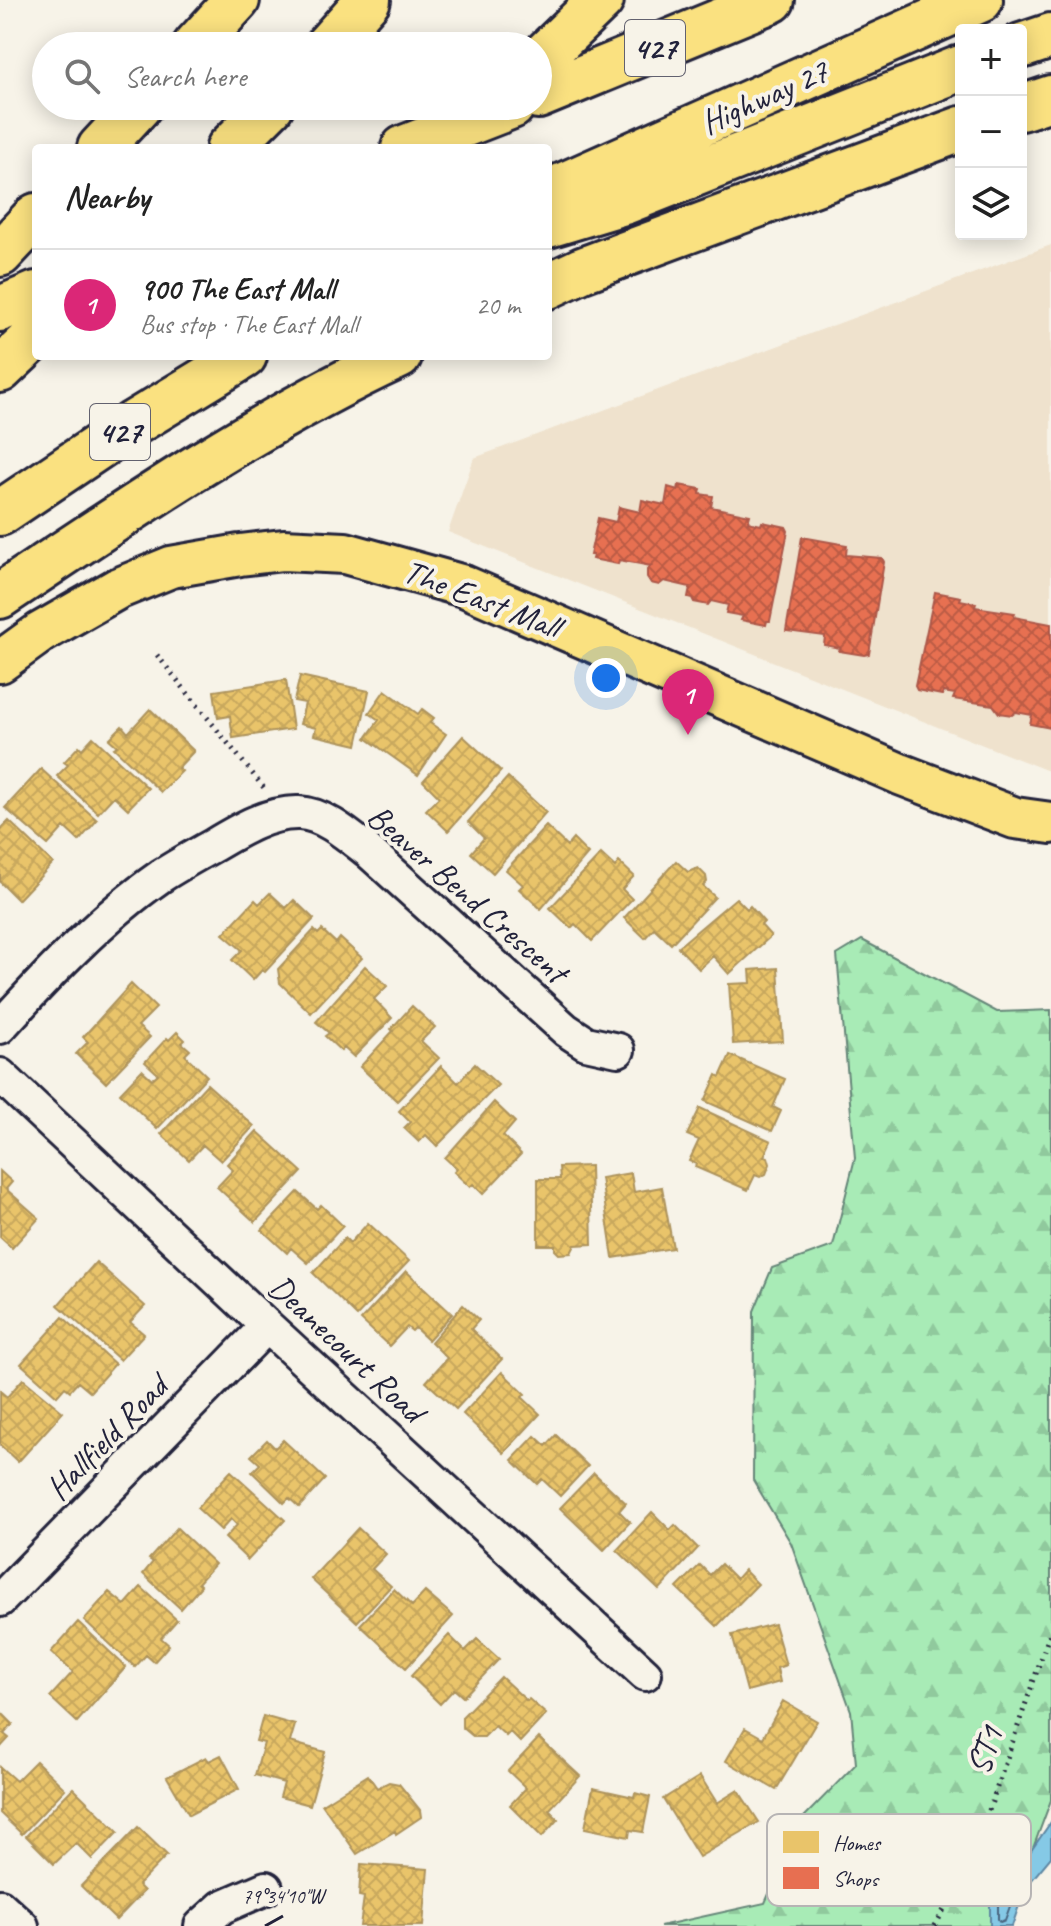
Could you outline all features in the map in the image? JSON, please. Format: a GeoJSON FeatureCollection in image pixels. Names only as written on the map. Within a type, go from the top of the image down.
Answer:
{"type":"FeatureCollection","features":[{"type":"Feature","properties":{"kind":"highway"},"geometry":{"type":"LineString","coordinates":[[208,32],[237,0]]}},
{"type":"Feature","properties":{"kind":"highway"},"geometry":{"type":"LineString","coordinates":[[339,32],[368,0]]}},
{"type":"Feature","properties":{"kind":"highway"},"geometry":{"type":"LineString","coordinates":[[552,47],[601,0]]}},
{"type":"Feature","properties":{"kind":"highway","name":"427"},"geometry":{"type":"LineString","coordinates":[[552,90],[772,0]]}},
{"type":"Feature","properties":{"kind":"highway","name":"Highway 27"},"geometry":{"type":"LineString","coordinates":[[552,190],[980,0]]}},
{"type":"Feature","properties":{"kind":"highway"},"geometry":{"type":"LineString","coordinates":[[1027,44],[1051,36]]}},
{"type":"Feature","properties":{"kind":"highway"},"geometry":{"type":"LineString","coordinates":[[552,224],[624,202],[955,70]]}},
{"type":"Feature","properties":{"kind":"highway"},"geometry":{"type":"LineString","coordinates":[[1027,106],[1051,98]]}},
{"type":"Feature","properties":{"kind":"highway"},"geometry":{"type":"LineString","coordinates":[[104,144],[126,120]]}},
{"type":"Feature","properties":{"kind":"highway"},"geometry":{"type":"LineString","coordinates":[[233,144],[257,120]]}},
{"type":"Feature","properties":{"kind":"highway"},"geometry":{"type":"LineString","coordinates":[[383,144],[430,120]]}},
{"type":"Feature","properties":{"kind":"highway"},"geometry":{"type":"LineString","coordinates":[[414,144],[476,120]]}},
{"type":"Feature","properties":{"kind":"highway"},"geometry":{"type":"LineString","coordinates":[[552,284],[582,270],[955,131]]}},
{"type":"Feature","properties":{"kind":"highway"},"geometry":{"type":"LineString","coordinates":[[0,309],[32,296]]}},
{"type":"Feature","properties":{"kind":"highway","name":"427"},"geometry":{"type":"LineString","coordinates":[[0,513],[134,423],[237,360]]}},
{"type":"Feature","properties":{"kind":"highway"},"geometry":{"type":"LineString","coordinates":[[0,596],[97,531],[286,415],[391,360]]}},
{"type":"Feature","properties":{"kind":"main road","name":"The East Mall"},"geometry":{"type":"LineString","coordinates":[[0,662],[40,633],[117,589],[171,567],[283,550],[345,553],[464,586],[937,789],[1015,818],[1051,823]]}},
{"type":"Feature","properties":{"kind":"street","name":"Beaver Bend Crescent"},"geometry":{"type":"LineString","coordinates":[[0,1027],[53,969],[161,876],[240,830],[276,816],[300,813],[343,831],[368,851],[566,1030],[586,1043],[618,1050]]}},
{"type":"Feature","properties":{"kind":"street","name":"Deanecourt Road"},"geometry":{"type":"LineString","coordinates":[[0,1075],[645,1674]]}},
{"type":"Feature","properties":{"kind":"street","name":"Hallfield Road"},"geometry":{"type":"LineString","coordinates":[[0,1600],[267,1326]]}},
{"type":"Feature","properties":{"kind":"street"},"geometry":{"type":"LineString","coordinates":[[201,1926],[222,1907],[266,1888]]}},
{"type":"Feature","properties":{"kind":"street"},"geometry":{"type":"LineString","coordinates":[[0,1906],[22,1926]]}},
{"type":"Feature","properties":{"kind":"path"},"geometry":{"type":"LineString","coordinates":[[157,655],[270,796]]}},
{"type":"Feature","properties":{"kind":"path","name":"ST1"},"geometry":{"type":"LineString","coordinates":[[988,1814],[1051,1630]]}},
{"type":"Feature","properties":{"kind":"path","name":"ST1"},"geometry":{"type":"LineString","coordinates":[[935,1926],[946,1906]]}},
{"type":"Feature","properties":{"kind":"shaded area"},"geometry":{"type":"Polygon","coordinates":[[[1051,245],[1051,772],[448,532],[474,458],[1051,245]]]}},
{"type":"Feature","properties":{"kind":"green space"},"geometry":{"type":"Polygon","coordinates":[[[862,940],[997,1012],[1051,1010],[1051,1800],[1031,1854],[1031,1814],[807,1814],[856,1764],[851,1711],[791,1543],[753,1480],[754,1311],[772,1268],[833,1246],[855,1158],[837,955],[862,940]]]}},
{"type":"Feature","properties":{"kind":"green space"},"geometry":{"type":"Polygon","coordinates":[[[767,1899],[767,1906],[1016,1906],[1010,1926],[660,1926],[765,1903],[767,1899]]]}},
{"type":"Feature","properties":{"kind":"water"},"geometry":{"type":"Polygon","coordinates":[[[1051,1822],[1051,1857],[1031,1881],[1031,1851],[1051,1822]]]}},
{"type":"Feature","properties":{"kind":"water"},"geometry":{"type":"Polygon","coordinates":[[[990,1906],[1019,1906],[1012,1926],[990,1926],[990,1906]]]}},
{"type":"Feature","properties":{"kind":"building: Homes"},"geometry":{"type":"Polygon","coordinates":[[[300,676],[369,691],[357,745],[314,735],[316,728],[300,724],[305,703],[294,701],[300,676]]]}},
{"type":"Feature","properties":{"kind":"building: Homes"},"geometry":{"type":"Polygon","coordinates":[[[286,680],[293,729],[233,738],[230,716],[218,718],[214,691],[286,680]]]}},
{"type":"Feature","properties":{"kind":"building: Homes"},"geometry":{"type":"Polygon","coordinates":[[[385,690],[418,714],[422,709],[434,718],[430,723],[446,734],[418,775],[366,738],[379,720],[369,713],[385,690]]]}},
{"type":"Feature","properties":{"kind":"building: Homes"},"geometry":{"type":"Polygon","coordinates":[[[150,709],[194,751],[178,768],[182,771],[161,792],[114,748],[117,746],[109,739],[122,726],[128,733],[150,709]]]}},
{"type":"Feature","properties":{"kind":"building: Homes"},"geometry":{"type":"Polygon","coordinates":[[[463,736],[501,771],[448,831],[426,810],[439,797],[423,781],[463,736]]]}},
{"type":"Feature","properties":{"kind":"building: Homes"},"geometry":{"type":"Polygon","coordinates":[[[93,737],[148,788],[128,809],[114,796],[98,813],[57,776],[68,765],[64,762],[93,737]]]}},
{"type":"Feature","properties":{"kind":"building: Homes"},"geometry":{"type":"Polygon","coordinates":[[[41,769],[97,820],[79,841],[64,827],[48,845],[5,808],[41,769]]]}},
{"type":"Feature","properties":{"kind":"building: Homes"},"geometry":{"type":"Polygon","coordinates":[[[508,777],[546,812],[493,873],[471,853],[484,838],[468,822],[508,777]]]}},
{"type":"Feature","properties":{"kind":"building: Homes"},"geometry":{"type":"Polygon","coordinates":[[[9,821],[53,863],[18,900],[0,882],[0,830],[9,821]]]}},
{"type":"Feature","properties":{"kind":"building: Homes"},"geometry":{"type":"Polygon","coordinates":[[[546,826],[567,846],[573,839],[588,854],[541,909],[519,889],[523,885],[506,870],[546,826]]]}},
{"type":"Feature","properties":{"kind":"building: Homes"},"geometry":{"type":"Polygon","coordinates":[[[601,854],[615,867],[619,862],[634,876],[622,889],[632,899],[592,941],[575,924],[571,928],[550,908],[601,854]]]}},
{"type":"Feature","properties":{"kind":"building: Homes"},"geometry":{"type":"Polygon","coordinates":[[[676,861],[688,872],[698,868],[706,876],[707,882],[703,886],[715,897],[671,944],[654,928],[645,938],[624,918],[676,861]]]}},
{"type":"Feature","properties":{"kind":"building: Homes"},"geometry":{"type":"Polygon","coordinates":[[[270,893],[286,908],[294,900],[314,919],[265,972],[262,970],[253,980],[232,960],[242,950],[223,934],[255,900],[259,904],[270,893]]]}},
{"type":"Feature","properties":{"kind":"building: Homes"},"geometry":{"type":"Polygon","coordinates":[[[736,898],[747,909],[750,906],[771,936],[729,974],[713,956],[699,969],[678,947],[736,898]]]}},
{"type":"Feature","properties":{"kind":"building: Homes"},"geometry":{"type":"Polygon","coordinates":[[[314,930],[318,934],[322,930],[336,943],[340,938],[362,958],[311,1013],[280,983],[278,969],[314,930]]]}},
{"type":"Feature","properties":{"kind":"building: Homes"},"geometry":{"type":"Polygon","coordinates":[[[365,966],[387,986],[374,999],[392,1018],[354,1057],[344,1048],[341,1051],[325,1036],[329,1033],[316,1022],[365,966]]]}},
{"type":"Feature","properties":{"kind":"building: Homes"},"geometry":{"type":"Polygon","coordinates":[[[778,968],[783,1041],[733,1044],[729,984],[751,983],[750,970],[778,968]]]}},
{"type":"Feature","properties":{"kind":"building: Homes"},"geometry":{"type":"Polygon","coordinates":[[[131,984],[156,1008],[138,1026],[150,1037],[106,1083],[76,1054],[88,1042],[83,1037],[131,984]]]}},
{"type":"Feature","properties":{"kind":"building: Homes"},"geometry":{"type":"Polygon","coordinates":[[[412,1006],[435,1027],[421,1041],[439,1058],[397,1101],[360,1067],[412,1006]]]}},
{"type":"Feature","properties":{"kind":"building: Homes"},"geometry":{"type":"Polygon","coordinates":[[[177,1032],[190,1050],[185,1055],[207,1076],[157,1129],[120,1093],[142,1070],[152,1079],[158,1074],[145,1062],[167,1038],[169,1040],[177,1032]]]}},
{"type":"Feature","properties":{"kind":"building: Homes"},"geometry":{"type":"Polygon","coordinates":[[[730,1055],[785,1079],[773,1107],[781,1111],[772,1131],[705,1101],[730,1055]]]}},
{"type":"Feature","properties":{"kind":"building: Homes"},"geometry":{"type":"Polygon","coordinates":[[[475,1064],[498,1085],[437,1146],[426,1135],[419,1142],[404,1128],[410,1122],[399,1111],[441,1066],[458,1083],[475,1064]]]}},
{"type":"Feature","properties":{"kind":"building: Homes"},"geometry":{"type":"Polygon","coordinates":[[[207,1084],[254,1126],[221,1161],[203,1145],[189,1160],[161,1134],[207,1084]]]}},
{"type":"Feature","properties":{"kind":"building: Homes"},"geometry":{"type":"Polygon","coordinates":[[[494,1102],[515,1122],[503,1136],[521,1154],[483,1194],[454,1172],[457,1169],[445,1158],[494,1102]]]}},
{"type":"Feature","properties":{"kind":"building: Homes"},"geometry":{"type":"Polygon","coordinates":[[[700,1108],[771,1141],[764,1156],[768,1157],[770,1164],[766,1174],[760,1177],[755,1175],[748,1190],[695,1167],[696,1164],[689,1161],[699,1140],[687,1135],[700,1108]]]}},
{"type":"Feature","properties":{"kind":"building: Homes"},"geometry":{"type":"Polygon","coordinates":[[[257,1131],[302,1172],[255,1222],[217,1187],[233,1170],[227,1164],[257,1131]]]}},
{"type":"Feature","properties":{"kind":"building: Homes"},"geometry":{"type":"Polygon","coordinates":[[[590,1166],[592,1244],[575,1245],[571,1253],[559,1254],[555,1245],[538,1245],[538,1179],[560,1179],[559,1167],[590,1166]]]}},
{"type":"Feature","properties":{"kind":"building: Homes"},"geometry":{"type":"Polygon","coordinates":[[[0,1171],[12,1182],[6,1189],[39,1218],[12,1248],[0,1237],[0,1171]]]}},
{"type":"Feature","properties":{"kind":"building: Homes"},"geometry":{"type":"Polygon","coordinates":[[[631,1173],[634,1192],[662,1187],[673,1248],[613,1258],[601,1178],[631,1173]]]}},
{"type":"Feature","properties":{"kind":"building: Homes"},"geometry":{"type":"Polygon","coordinates":[[[298,1192],[317,1209],[321,1205],[343,1226],[308,1263],[291,1248],[287,1253],[262,1230],[298,1192]]]}},
{"type":"Feature","properties":{"kind":"building: Homes"},"geometry":{"type":"Polygon","coordinates":[[[368,1223],[409,1261],[357,1316],[313,1273],[345,1238],[350,1243],[368,1223]]]}},
{"type":"Feature","properties":{"kind":"building: Homes"},"geometry":{"type":"Polygon","coordinates":[[[96,1262],[145,1306],[130,1322],[144,1334],[120,1360],[58,1305],[96,1262]]]}},
{"type":"Feature","properties":{"kind":"building: Homes"},"geometry":{"type":"Polygon","coordinates":[[[406,1271],[452,1314],[428,1340],[415,1328],[412,1331],[407,1327],[389,1346],[361,1320],[406,1271]]]}},
{"type":"Feature","properties":{"kind":"building: Homes"},"geometry":{"type":"Polygon","coordinates":[[[463,1305],[479,1320],[471,1329],[502,1359],[456,1409],[426,1382],[447,1358],[431,1342],[463,1305]]]}},
{"type":"Feature","properties":{"kind":"building: Homes"},"geometry":{"type":"Polygon","coordinates":[[[63,1317],[115,1364],[90,1392],[78,1382],[70,1391],[65,1387],[57,1396],[21,1364],[63,1317]]]}},
{"type":"Feature","properties":{"kind":"building: Homes"},"geometry":{"type":"Polygon","coordinates":[[[502,1372],[540,1414],[504,1453],[463,1414],[502,1372]]]}},
{"type":"Feature","properties":{"kind":"building: Homes"},"geometry":{"type":"Polygon","coordinates":[[[23,1379],[63,1412],[18,1462],[0,1445],[0,1391],[7,1397],[23,1379]]]}},
{"type":"Feature","properties":{"kind":"building: Homes"},"geometry":{"type":"Polygon","coordinates":[[[556,1435],[588,1466],[560,1496],[542,1479],[537,1484],[512,1460],[535,1436],[546,1446],[556,1435]]]}},
{"type":"Feature","properties":{"kind":"building: Homes"},"geometry":{"type":"Polygon","coordinates":[[[267,1440],[275,1448],[283,1440],[325,1479],[299,1507],[289,1498],[284,1503],[252,1472],[260,1464],[251,1456],[267,1440]]]}},
{"type":"Feature","properties":{"kind":"building: Homes"},"geometry":{"type":"Polygon","coordinates":[[[231,1471],[285,1520],[248,1560],[225,1538],[237,1525],[231,1519],[221,1530],[197,1508],[231,1471]]]}},
{"type":"Feature","properties":{"kind":"building: Homes"},"geometry":{"type":"Polygon","coordinates":[[[594,1473],[626,1503],[619,1511],[630,1522],[604,1550],[560,1508],[594,1473]]]}},
{"type":"Feature","properties":{"kind":"building: Homes"},"geometry":{"type":"Polygon","coordinates":[[[652,1512],[670,1530],[675,1525],[698,1548],[659,1590],[617,1550],[652,1512]]]}},
{"type":"Feature","properties":{"kind":"building: Homes"},"geometry":{"type":"Polygon","coordinates":[[[177,1528],[215,1564],[181,1609],[143,1574],[153,1562],[149,1559],[177,1528]]]}},
{"type":"Feature","properties":{"kind":"building: Homes"},"geometry":{"type":"Polygon","coordinates":[[[358,1528],[386,1554],[372,1569],[391,1586],[357,1622],[311,1579],[358,1528]]]}},
{"type":"Feature","properties":{"kind":"building: Homes"},"geometry":{"type":"Polygon","coordinates":[[[721,1564],[736,1579],[744,1570],[758,1584],[717,1626],[677,1588],[700,1565],[710,1575],[721,1564]]]}},
{"type":"Feature","properties":{"kind":"building: Homes"},"geometry":{"type":"Polygon","coordinates":[[[141,1587],[177,1620],[161,1638],[169,1645],[154,1662],[146,1655],[135,1667],[84,1620],[109,1592],[125,1605],[141,1587]]]}},
{"type":"Feature","properties":{"kind":"building: Homes"},"geometry":{"type":"Polygon","coordinates":[[[394,1589],[412,1606],[425,1592],[453,1616],[406,1668],[360,1625],[394,1589]]]}},
{"type":"Feature","properties":{"kind":"building: Homes"},"geometry":{"type":"Polygon","coordinates":[[[78,1622],[126,1667],[77,1722],[50,1697],[73,1672],[51,1652],[78,1622]]]}},
{"type":"Feature","properties":{"kind":"building: Homes"},"geometry":{"type":"Polygon","coordinates":[[[774,1624],[786,1665],[777,1668],[780,1682],[747,1691],[732,1635],[774,1624]]]}},
{"type":"Feature","properties":{"kind":"building: Homes"},"geometry":{"type":"Polygon","coordinates":[[[449,1635],[465,1651],[477,1639],[499,1659],[463,1697],[454,1689],[440,1704],[411,1676],[449,1635]]]}},
{"type":"Feature","properties":{"kind":"building: Homes"},"geometry":{"type":"Polygon","coordinates":[[[501,1677],[546,1714],[520,1742],[510,1732],[506,1736],[495,1726],[484,1737],[474,1737],[462,1727],[462,1717],[501,1677]]]}},
{"type":"Feature","properties":{"kind":"building: Homes"},"geometry":{"type":"Polygon","coordinates":[[[783,1701],[817,1721],[776,1790],[726,1761],[745,1728],[763,1738],[783,1701]]]}},
{"type":"Feature","properties":{"kind":"building: Homes"},"geometry":{"type":"Polygon","coordinates":[[[0,1711],[13,1724],[4,1734],[9,1738],[0,1748],[0,1711]]]}},
{"type":"Feature","properties":{"kind":"building: Homes"},"geometry":{"type":"Polygon","coordinates":[[[263,1716],[295,1725],[290,1742],[325,1752],[310,1805],[280,1797],[284,1783],[255,1775],[264,1743],[256,1741],[263,1716]]]}},
{"type":"Feature","properties":{"kind":"building: Homes"},"geometry":{"type":"Polygon","coordinates":[[[539,1738],[580,1776],[549,1810],[558,1819],[542,1837],[510,1805],[526,1788],[508,1771],[539,1738]]]}},
{"type":"Feature","properties":{"kind":"building: Homes"},"geometry":{"type":"Polygon","coordinates":[[[221,1755],[239,1789],[189,1815],[167,1777],[206,1757],[209,1761],[221,1755]]]}},
{"type":"Feature","properties":{"kind":"building: Homes"},"geometry":{"type":"Polygon","coordinates":[[[36,1761],[65,1789],[22,1834],[0,1813],[0,1767],[16,1781],[36,1761]]]}},
{"type":"Feature","properties":{"kind":"building: Homes"},"geometry":{"type":"Polygon","coordinates":[[[368,1775],[377,1788],[389,1782],[399,1784],[420,1810],[421,1817],[357,1854],[322,1804],[368,1775]]]}},
{"type":"Feature","properties":{"kind":"building: Homes"},"geometry":{"type":"Polygon","coordinates":[[[700,1776],[717,1803],[738,1790],[759,1822],[699,1857],[663,1799],[700,1776]]]}},
{"type":"Feature","properties":{"kind":"building: Homes"},"geometry":{"type":"Polygon","coordinates":[[[73,1788],[118,1832],[92,1859],[76,1843],[54,1864],[26,1836],[73,1788]]]}},
{"type":"Feature","properties":{"kind":"building: Homes"},"geometry":{"type":"Polygon","coordinates":[[[593,1788],[634,1797],[635,1793],[650,1797],[643,1832],[630,1830],[629,1837],[585,1828],[593,1788]]]}},
{"type":"Feature","properties":{"kind":"building: Homes"},"geometry":{"type":"Polygon","coordinates":[[[138,1827],[167,1855],[138,1885],[144,1891],[116,1920],[81,1886],[138,1827]]]}},
{"type":"Feature","properties":{"kind":"building: Homes"},"geometry":{"type":"Polygon","coordinates":[[[361,1864],[428,1869],[423,1926],[360,1926],[364,1897],[359,1896],[361,1864]]]}},
{"type":"Feature","properties":{"kind":"building: Shops"},"geometry":{"type":"Polygon","coordinates":[[[679,485],[701,489],[700,494],[713,496],[711,507],[750,515],[748,522],[786,527],[788,531],[770,621],[766,625],[726,613],[728,605],[711,601],[708,605],[694,602],[688,597],[690,587],[664,581],[659,585],[651,583],[647,570],[651,566],[592,559],[593,555],[590,555],[598,518],[616,522],[619,507],[640,512],[642,500],[665,505],[668,487],[678,490],[679,485]]]}},
{"type":"Feature","properties":{"kind":"building: Shops"},"geometry":{"type":"Polygon","coordinates":[[[802,537],[847,545],[846,555],[882,558],[884,562],[869,654],[839,651],[840,648],[824,645],[825,636],[786,631],[802,537]]]}},
{"type":"Feature","properties":{"kind":"building: Shops"},"geometry":{"type":"Polygon","coordinates":[[[935,592],[961,597],[960,600],[976,603],[975,607],[1015,613],[1014,617],[1051,624],[1051,728],[1030,724],[1032,715],[999,713],[993,705],[953,699],[955,694],[917,690],[915,686],[935,592]]]}},
{"type":"Feature","properties":{"kind":"place","name":"900 The East Mall"},"geometry":{"type":"Point","coordinates":[688,735]}}]}
